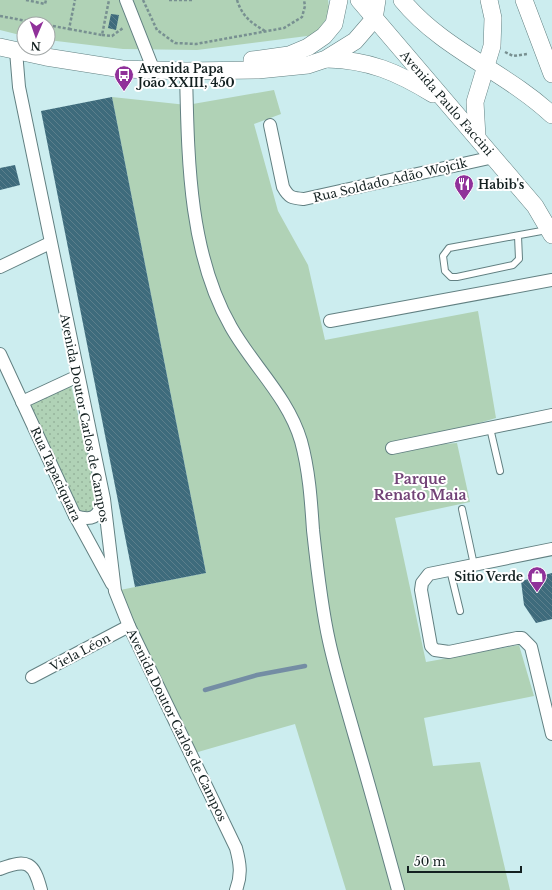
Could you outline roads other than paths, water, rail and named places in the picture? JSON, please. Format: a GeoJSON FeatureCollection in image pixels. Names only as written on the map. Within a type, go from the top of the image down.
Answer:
{"type":"FeatureCollection","features":[{"type":"Feature","properties":{"kind":"main road"},"geometry":{"type":"LineString","coordinates":[[194,71],[289,54],[308,47],[324,36],[334,24],[339,0]]}},
{"type":"Feature","properties":{"kind":"main road","name":"Avenida Paulo Faccini"},"geometry":{"type":"LineString","coordinates":[[359,0],[494,157],[535,206],[551,228]]}},
{"type":"Feature","properties":{"kind":"main road"},"geometry":{"type":"LineString","coordinates":[[15,54],[86,64],[154,71],[258,70],[308,65],[326,59],[355,41],[374,18],[378,0]]}},
{"type":"Feature","properties":{"kind":"main road"},"geometry":{"type":"LineString","coordinates":[[402,0],[433,30],[513,84],[552,115]]}},
{"type":"Feature","properties":{"kind":"main road"},"geometry":{"type":"LineString","coordinates":[[477,137],[475,102],[492,46],[494,18],[489,0]]}},
{"type":"Feature","properties":{"kind":"main road"},"geometry":{"type":"LineString","coordinates":[[524,0],[538,46],[552,74]]}},
{"type":"Feature","properties":{"kind":"main road"},"geometry":{"type":"LineString","coordinates":[[326,59],[349,59],[369,63],[391,71],[445,101]]}},
{"type":"Feature","properties":{"kind":"street"},"geometry":{"type":"LineString","coordinates":[[126,0],[154,71]]}},
{"type":"Feature","properties":{"kind":"street","name":"Avenida Doutor Carlos de Campos"},"geometry":{"type":"LineString","coordinates":[[15,54],[19,87],[50,243],[104,500],[115,591],[129,626],[236,848],[240,865],[240,879],[236,890]]}},
{"type":"Feature","properties":{"kind":"street"},"geometry":{"type":"LineString","coordinates":[[194,71],[191,173],[197,224],[207,266],[218,301],[232,328],[278,394],[291,417],[300,439],[306,463],[317,562],[329,642],[398,890]]}},
{"type":"Feature","properties":{"kind":"street","name":"Rua Soldado Adão Wojcik"},"geometry":{"type":"LineString","coordinates":[[270,125],[283,187],[288,196],[294,198],[304,199],[494,157]]}},
{"type":"Feature","properties":{"kind":"street"},"geometry":{"type":"LineString","coordinates":[[0,267],[50,243]]}},
{"type":"Feature","properties":{"kind":"street"},"geometry":{"type":"LineString","coordinates":[[330,321],[552,280]]}},
{"type":"Feature","properties":{"kind":"street","name":"Rua Tapaciquara"},"geometry":{"type":"LineString","coordinates":[[0,354],[75,516],[115,591]]}},
{"type":"Feature","properties":{"kind":"street"},"geometry":{"type":"LineString","coordinates":[[22,402],[78,376]]}},
{"type":"Feature","properties":{"kind":"street"},"geometry":{"type":"LineString","coordinates":[[392,448],[552,415]]}},
{"type":"Feature","properties":{"kind":"street"},"geometry":{"type":"LineString","coordinates":[[75,516],[83,518],[93,517],[100,511],[104,500]]}},
{"type":"Feature","properties":{"kind":"street"},"geometry":{"type":"LineString","coordinates":[[552,549],[429,574],[422,582],[422,590],[432,646],[436,650],[449,652],[517,638],[522,638],[531,647],[552,734]]}},
{"type":"Feature","properties":{"kind":"street","name":"Viela Léon"},"geometry":{"type":"LineString","coordinates":[[32,677],[129,626]]}},
{"type":"Feature","properties":{"kind":"street"},"geometry":{"type":"LineString","coordinates":[[0,869],[14,864],[32,866],[36,872],[41,890]]}},
{"type":"Feature","properties":{"kind":"lane"},"geometry":{"type":"LineString","coordinates":[[518,236],[519,259],[513,265],[457,277],[451,277],[445,271],[443,256],[449,248],[518,236],[551,228]]}},
{"type":"Feature","properties":{"kind":"lane"},"geometry":{"type":"LineString","coordinates":[[490,428],[500,471]]}},
{"type":"Feature","properties":{"kind":"lane"},"geometry":{"type":"LineString","coordinates":[[462,510],[474,565]]}},
{"type":"Feature","properties":{"kind":"lane"},"geometry":{"type":"LineString","coordinates":[[450,570],[460,611]]}},
{"type":"Feature","properties":{"kind":"waterway"},"geometry":{"type":"LineString","coordinates":[[205,690],[257,675],[305,666]]}},
{"type":"Feature","properties":{"kind":"place","name":"Avenida Papa João XXIII, 450"},"geometry":{"type":"Point","coordinates":[124,92]}},
{"type":"Feature","properties":{"kind":"place","name":"Habib's"},"geometry":{"type":"Point","coordinates":[464,201]}},
{"type":"Feature","properties":{"kind":"place","name":"Sitio Verde"},"geometry":{"type":"Point","coordinates":[537,593]}},
{"type":"Feature","properties":{"kind":"district","name":"Parque Renato Maia"},"geometry":{"type":"Point","coordinates":[420,488]}}]}
